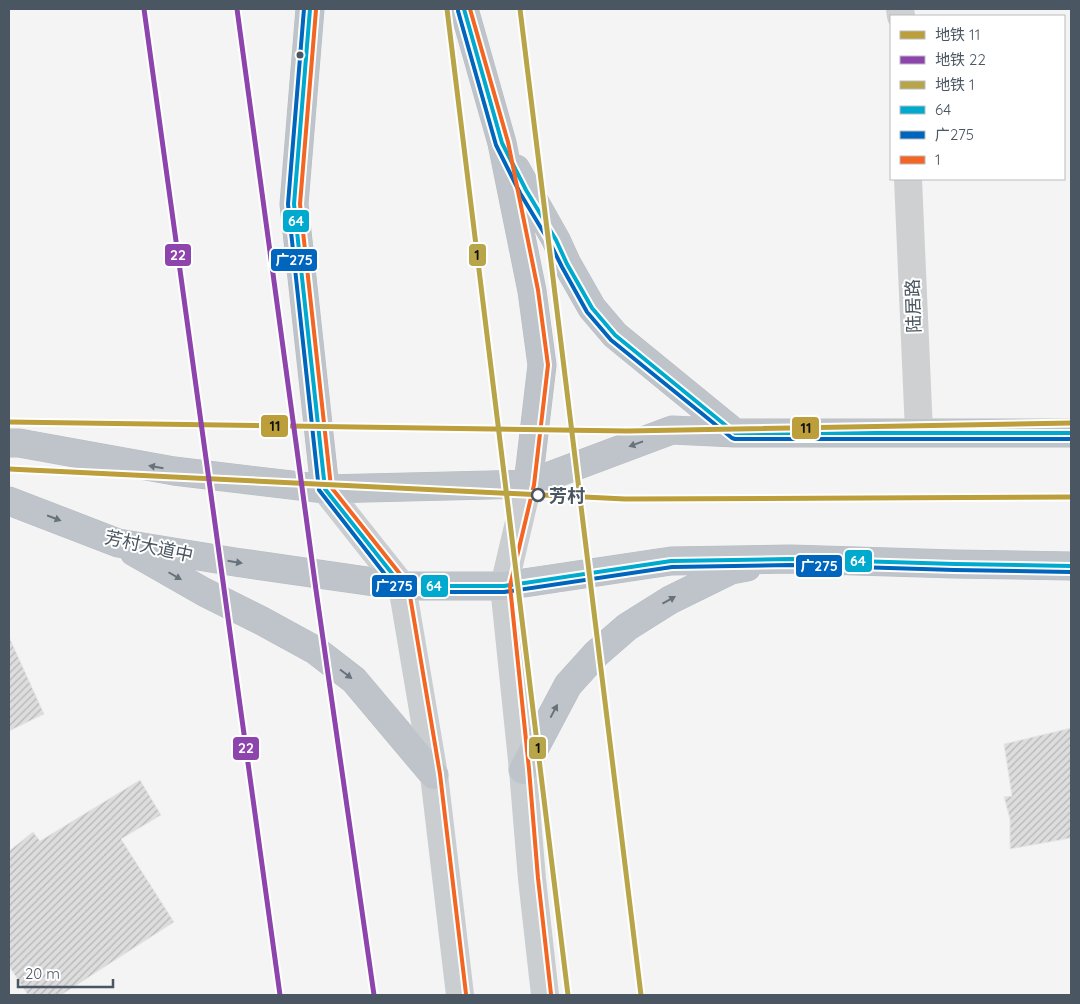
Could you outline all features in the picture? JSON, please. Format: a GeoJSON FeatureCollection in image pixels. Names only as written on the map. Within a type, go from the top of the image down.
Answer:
{"type":"FeatureCollection","features":[{"type":"Feature","properties":{"kind":"highway"},"geometry":{"type":"LineString","coordinates":[[310,9],[294,204],[326,489]]}},
{"type":"Feature","properties":{"kind":"highway"},"geometry":{"type":"LineString","coordinates":[[464,9],[502,143],[532,291],[542,365],[528,484]]}},
{"type":"Feature","properties":{"kind":"highway"},"geometry":{"type":"LineString","coordinates":[[502,143],[592,308],[615,335],[735,433]]}},
{"type":"Feature","properties":{"kind":"highway"},"geometry":{"type":"LineString","coordinates":[[9,443],[174,470],[326,489],[528,484],[672,430],[735,433],[1071,433]]}},
{"type":"Feature","properties":{"kind":"highway","name":"芳村大道中"},"geometry":{"type":"LineString","coordinates":[[9,501],[118,543],[402,586],[504,586],[671,561],[790,559],[1071,566]]}},
{"type":"Feature","properties":{"kind":"highway"},"geometry":{"type":"LineString","coordinates":[[118,543],[204,592],[262,620],[315,650],[354,680],[434,775]]}},
{"type":"Feature","properties":{"kind":"highway"},"geometry":{"type":"LineString","coordinates":[[523,770],[568,685],[596,654],[627,627],[670,600],[730,570],[790,559]]}},
{"type":"Feature","properties":{"kind":"main road"},"geometry":{"type":"LineString","coordinates":[[528,484],[504,586],[545,995]]}},
{"type":"Feature","properties":{"kind":"main road"},"geometry":{"type":"LineString","coordinates":[[326,489],[402,586],[434,775],[460,995]]}},
{"type":"Feature","properties":{"kind":"street","name":"陆居路"},"geometry":{"type":"LineString","coordinates":[[908,180],[919,432]]}},
{"type":"Feature","properties":{"kind":"building"},"geometry":{"type":"Polygon","coordinates":[[[9,637],[44,714],[9,731],[9,637]]]}},
{"type":"Feature","properties":{"kind":"building"},"geometry":{"type":"Polygon","coordinates":[[[1071,728],[1071,838],[1010,849],[1010,819],[1004,797],[1012,796],[1004,744],[1071,728]]]}},
{"type":"Feature","properties":{"kind":"building"},"geometry":{"type":"Polygon","coordinates":[[[140,780],[161,815],[121,839],[174,922],[61,995],[28,995],[9,966],[9,851],[33,832],[40,841],[140,780]]]}},
{"type":"Feature","properties":{"kind":"metro line","name":"22"},"geometry":{"type":"LineString","coordinates":[[144,9],[280,995]]}},
{"type":"Feature","properties":{"kind":"metro line","name":"22"},"geometry":{"type":"LineString","coordinates":[[237,9],[316,590],[374,995]]}},
{"type":"Feature","properties":{"kind":"metro line","name":"1"},"geometry":{"type":"LineString","coordinates":[[447,9],[568,995]]}},
{"type":"Feature","properties":{"kind":"metro line","name":"1"},"geometry":{"type":"LineString","coordinates":[[520,9],[641,995]]}},
{"type":"Feature","properties":{"kind":"metro line","name":"11"},"geometry":{"type":"LineString","coordinates":[[9,422],[627,431],[1071,423]]}},
{"type":"Feature","properties":{"kind":"metro line","name":"11"},"geometry":{"type":"LineString","coordinates":[[9,469],[625,499],[1071,497]]}},
{"type":"Feature","properties":{"kind":"transit line","name":"广275"},"geometry":{"type":"LineString","coordinates":[[304,9],[288,204],[319,490],[398,591],[504,592],[672,567],[790,565],[1071,572]]}},
{"type":"Feature","properties":{"kind":"transit line","name":"64"},"geometry":{"type":"LineString","coordinates":[[310,9],[294,204],[325,489],[402,586],[504,586],[671,561],[790,559],[1071,566]]}},
{"type":"Feature","properties":{"kind":"transit line","name":"64"},"geometry":{"type":"LineString","coordinates":[[464,9],[502,143],[592,308],[615,335],[735,433],[1071,433]]}},
{"type":"Feature","properties":{"kind":"transit line","name":"1"},"geometry":{"type":"LineString","coordinates":[[470,9],[508,142],[538,290],[548,365],[534,485],[510,586],[551,994]]}},
{"type":"Feature","properties":{"kind":"transit line","name":"1"},"geometry":{"type":"LineString","coordinates":[[316,10],[300,204],[331,487],[408,584],[440,774],[466,994]]}},
{"type":"Feature","properties":{"kind":"transit line","name":"广275"},"geometry":{"type":"LineString","coordinates":[[458,11],[496,145],[520,193],[550,243],[587,312],[611,340],[732,438],[1071,439]]}},
{"type":"Feature","properties":{"kind":"place","name":"芳村"},"geometry":{"type":"Point","coordinates":[538,495]}}]}
